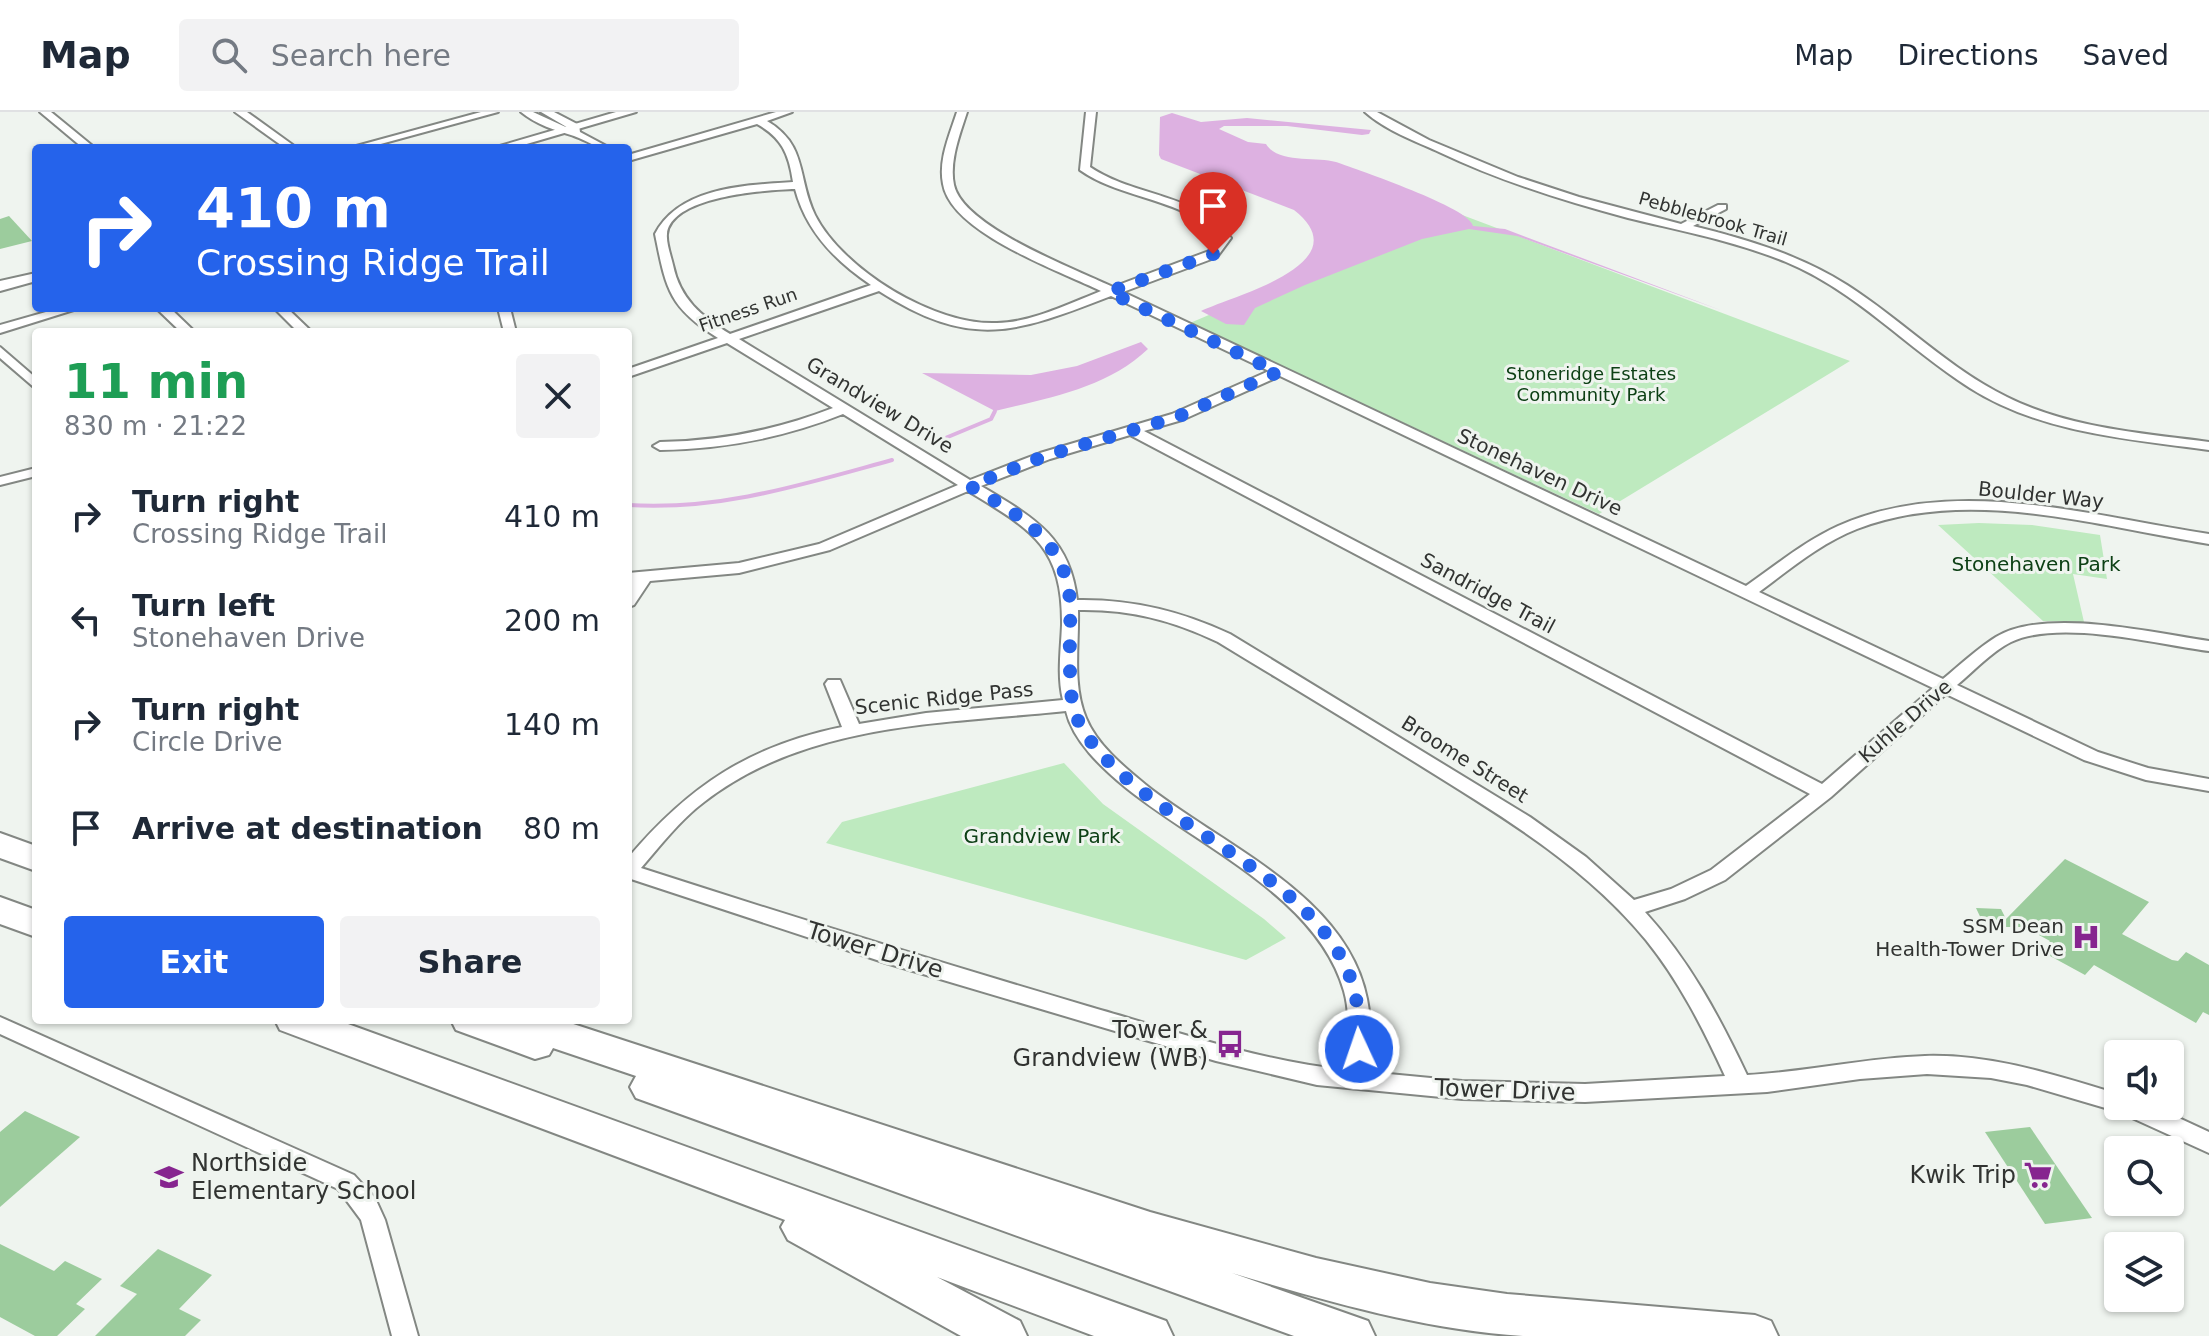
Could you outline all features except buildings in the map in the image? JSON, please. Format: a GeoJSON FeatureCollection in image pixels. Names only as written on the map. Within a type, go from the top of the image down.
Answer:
{"type":"FeatureCollection","features":[{"type":"Feature","properties":{"kind":"highway"},"geometry":{"type":"LineString","coordinates":[[0,845],[32,857]]}},
{"type":"Feature","properties":{"kind":"highway"},"geometry":{"type":"LineString","coordinates":[[0,910],[32,922]]}},
{"type":"Feature","properties":{"kind":"highway"},"geometry":{"type":"LineString","coordinates":[[305,1024],[1150,1336]]}},
{"type":"Feature","properties":{"kind":"highway"},"geometry":{"type":"LineString","coordinates":[[481,1024],[765,1130],[1352,1336]]}},
{"type":"Feature","properties":{"kind":"highway"},"geometry":{"type":"LineString","coordinates":[[527,1024],[1150,1231],[1316,1278],[1430,1303],[1507,1314],[1755,1336]]}},
{"type":"Feature","properties":{"kind":"highway"},"geometry":{"type":"LineString","coordinates":[[491,1093],[829,1238],[1004,1336]]}},
{"type":"Feature","properties":{"kind":"street"},"geometry":{"type":"LineString","coordinates":[[45,112],[85,144]]}},
{"type":"Feature","properties":{"kind":"street"},"geometry":{"type":"LineString","coordinates":[[240,112],[286,144]]}},
{"type":"Feature","properties":{"kind":"street"},"geometry":{"type":"LineString","coordinates":[[369,144],[493,112]]}},
{"type":"Feature","properties":{"kind":"street"},"geometry":{"type":"LineString","coordinates":[[526,112],[560,131]]}},
{"type":"Feature","properties":{"kind":"street"},"geometry":{"type":"LineString","coordinates":[[546,112],[598,144]]}},
{"type":"Feature","properties":{"kind":"street"},"geometry":{"type":"LineString","coordinates":[[532,144],[630,112]]}},
{"type":"Feature","properties":{"kind":"street"},"geometry":{"type":"LineString","coordinates":[[513,144],[650,112]]}},
{"type":"Feature","properties":{"kind":"street"},"geometry":{"type":"LineString","coordinates":[[632,157],[787,112]]}},
{"type":"Feature","properties":{"kind":"street","name":"Stonehaven Drive"},"geometry":{"type":"LineString","coordinates":[[962,112],[945,164],[949,190],[965,216],[1004,240],[2091,756],[2146,774],[2209,785]]}},
{"type":"Feature","properties":{"kind":"street"},"geometry":{"type":"LineString","coordinates":[[758,120],[775,128],[789,142],[807,211],[819,232],[847,265],[913,307],[950,322],[987,328],[1040,320],[1213,254],[1225,238],[1218,225],[1198,213],[1123,192],[1099,181],[1084,168],[1091,112]]}},
{"type":"Feature","properties":{"kind":"street","name":"Pebblebrook Trail"},"geometry":{"type":"LineString","coordinates":[[1370,112],[1404,132],[1511,177],[1605,208],[1683,227],[1793,261],[1835,282],[1975,386],[2021,407],[2061,421],[2113,432],[2209,446]]}},
{"type":"Feature","properties":{"kind":"street","name":"Grandview Drive"},"geometry":{"type":"LineString","coordinates":[[800,185],[726,193],[677,212],[662,226],[661,234],[674,293],[684,308],[728,338],[1021,517],[1039,531],[1054,549],[1062,566],[1070,605],[1071,705],[1088,738],[1107,762],[1143,794],[1238,859],[1315,919],[1341,957],[1354,988],[1359,1018],[1356,1080]]}},
{"type":"Feature","properties":{"kind":"street"},"geometry":{"type":"LineString","coordinates":[[1683,227],[1722,207]]}},
{"type":"Feature","properties":{"kind":"street"},"geometry":{"type":"LineString","coordinates":[[0,284],[32,275]]}},
{"type":"Feature","properties":{"kind":"street","name":"Fitness Run"},"geometry":{"type":"LineString","coordinates":[[632,372],[880,286]]}},
{"type":"Feature","properties":{"kind":"street"},"geometry":{"type":"LineString","coordinates":[[0,329],[60,312]]}},
{"type":"Feature","properties":{"kind":"street"},"geometry":{"type":"LineString","coordinates":[[166,312],[184,328]]}},
{"type":"Feature","properties":{"kind":"street"},"geometry":{"type":"LineString","coordinates":[[284,312],[302,328]]}},
{"type":"Feature","properties":{"kind":"street"},"geometry":{"type":"LineString","coordinates":[[0,351],[32,381]]}},
{"type":"Feature","properties":{"kind":"street"},"geometry":{"type":"LineString","coordinates":[[636,577],[697,574],[788,557],[857,535],[1045,456],[1177,417],[1278,372]]}},
{"type":"Feature","properties":{"kind":"street"},"geometry":{"type":"LineString","coordinates":[[660,446],[722,445],[748,441],[798,427],[844,409]]}},
{"type":"Feature","properties":{"kind":"street","name":"Sandridge Trail"},"geometry":{"type":"LineString","coordinates":[[1132,431],[1824,793]]}},
{"type":"Feature","properties":{"kind":"street"},"geometry":{"type":"LineString","coordinates":[[0,481],[32,473]]}},
{"type":"Feature","properties":{"kind":"street","name":"Boulder Way"},"geometry":{"type":"LineString","coordinates":[[1746,594],[1829,536],[1873,518],[1918,510],[1974,506],[2022,509],[2209,539]]}},
{"type":"Feature","properties":{"kind":"street","name":"Broome Street"},"geometry":{"type":"LineString","coordinates":[[1070,605],[1118,604],[1181,617],[1224,638],[1544,834],[1600,879],[1630,909],[1678,968],[1740,1085]]}},
{"type":"Feature","properties":{"kind":"street","name":"Kuhle Drive"},"geometry":{"type":"LineString","coordinates":[[1630,909],[1678,894],[1718,875],[1824,793],[2000,640],[2045,628],[2099,629],[2209,646]]}},
{"type":"Feature","properties":{"kind":"street"},"geometry":{"type":"LineString","coordinates":[[834,684],[852,729]]}},
{"type":"Feature","properties":{"kind":"street","name":"Scenic Ridge Pass"},"geometry":{"type":"LineString","coordinates":[[632,867],[674,820],[719,783],[788,749],[852,729],[894,721],[1071,705]]}},
{"type":"Feature","properties":{"kind":"street","name":"Tower Drive"},"geometry":{"type":"LineString","coordinates":[[632,872],[886,955],[1216,1052],[1317,1076],[1462,1090],[1570,1093],[1740,1085],[1927,1065],[1991,1069],[2027,1076],[2104,1099]]}},
{"type":"Feature","properties":{"kind":"street"},"geometry":{"type":"LineString","coordinates":[[0,1025],[346,1182],[366,1205],[373,1220],[405,1336]]}},
{"type":"Feature","properties":{"kind":"street"},"geometry":{"type":"LineString","coordinates":[[2158,1120],[2209,1143]]}},
{"type":"Feature","properties":{"kind":"green space","name":"Stoneridge Estates Community Park"},"geometry":{"type":"Polygon","coordinates":[[[1316,160],[1850,361],[1599,514],[1190,323],[1384,241],[1316,160]]]}},
{"type":"Feature","properties":{"kind":"green space","name":"Stonehaven Park"},"geometry":{"type":"Polygon","coordinates":[[[1938,525],[2032,525],[2100,535],[2107,579],[2073,574],[2084,622],[2043,621],[1938,525]]]}},
{"type":"Feature","properties":{"kind":"green space","name":"Grandview Park"},"geometry":{"type":"Polygon","coordinates":[[[1064,763],[1103,804],[1286,938],[1246,960],[826,843],[842,822],[1064,763]]]}},
{"type":"Feature","properties":{"kind":"shaded area"},"geometry":{"type":"Polygon","coordinates":[[[1172,113],[1201,122],[1247,118],[1371,130],[1369,134],[1362,135],[1287,126],[1224,126],[1219,129],[1248,142],[1266,144],[1288,157],[1336,162],[1435,200],[1467,218],[1473,226],[1505,229],[1723,311],[1517,236],[1469,229],[1422,239],[1255,308],[1244,325],[1226,324],[1201,311],[1262,287],[1303,262],[1313,246],[1311,229],[1294,210],[1161,159],[1160,117],[1172,113]]]}},
{"type":"Feature","properties":{"kind":"shaded area"},"geometry":{"type":"Polygon","coordinates":[[[1141,342],[1148,349],[1132,362],[1096,382],[1056,396],[995,411],[922,373],[1031,375],[1077,366],[1141,342]]]}},
{"type":"Feature","properties":{"kind":"waterway"},"geometry":{"type":"LineString","coordinates":[[931,444],[991,419],[995,411]]}},
{"type":"Feature","properties":{"kind":"waterway"},"geometry":{"type":"LineString","coordinates":[[632,505],[662,506],[729,500],[892,460]]}},
{"type":"Feature","properties":{"kind":"place","name":"SSM Dean Health-Tower Drive"},"geometry":{"type":"Point","coordinates":[2086,937]}},
{"type":"Feature","properties":{"kind":"place","name":"Tower & Grandview (WB)"},"geometry":{"type":"Point","coordinates":[1230,1044]}},
{"type":"Feature","properties":{"kind":"place","name":"Kwik Trip"},"geometry":{"type":"Point","coordinates":[2038,1175]}},
{"type":"Feature","properties":{"kind":"place","name":"Northside Elementary School"},"geometry":{"type":"Point","coordinates":[169,1177]}},
{"type":"Feature","properties":{"kind":"route"},"geometry":{"type":"LineString","coordinates":[[1213,254],[1109,292],[1278,372],[1177,417],[1045,456],[970,486],[1039,531],[1054,549],[1062,566],[1070,605],[1070,698],[1088,738],[1107,762],[1143,794],[1238,859],[1315,919],[1341,957],[1354,988],[1359,1018],[1359,1049]]}}]}
